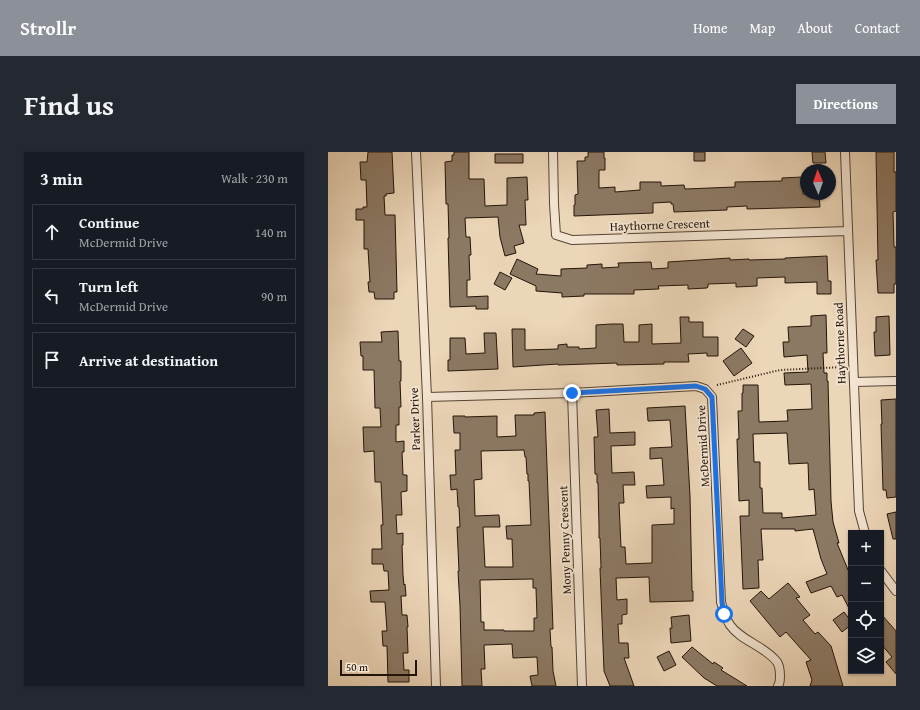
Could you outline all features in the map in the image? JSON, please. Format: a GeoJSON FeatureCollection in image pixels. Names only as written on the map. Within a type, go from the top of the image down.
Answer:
{"type":"FeatureCollection","features":[{"type":"Feature","properties":{"kind":"street","name":"Parker Drive"},"geometry":{"type":"LineString","coordinates":[[416,152],[427,397],[436,686]]}},
{"type":"Feature","properties":{"kind":"street","name":"Haythorne Crescent"},"geometry":{"type":"LineString","coordinates":[[553,152],[556,235],[572,240],[848,231]]}},
{"type":"Feature","properties":{"kind":"street","name":"Haythorne Road"},"geometry":{"type":"LineString","coordinates":[[845,152],[859,511],[864,530]]}},
{"type":"Feature","properties":{"kind":"street"},"geometry":{"type":"LineString","coordinates":[[854,382],[896,381]]}},
{"type":"Feature","properties":{"kind":"street","name":"McDermid Drive"},"geometry":{"type":"LineString","coordinates":[[427,397],[572,393],[696,386],[705,389],[712,397],[722,602],[724,614],[730,625],[738,633],[769,654],[777,662],[780,670],[780,683],[778,686]]}},
{"type":"Feature","properties":{"kind":"street","name":"Mony Penny Crescent"},"geometry":{"type":"LineString","coordinates":[[572,393],[582,686]]}},
{"type":"Feature","properties":{"kind":"street"},"geometry":{"type":"LineString","coordinates":[[884,575],[896,591]]}},
{"type":"Feature","properties":{"kind":"path"},"geometry":{"type":"LineString","coordinates":[[717,385],[780,370],[844,367]]}},
{"type":"Feature","properties":{"kind":"building"},"geometry":{"type":"Polygon","coordinates":[[[368,152],[392,152],[394,193],[386,194],[386,196],[384,196],[385,215],[395,215],[397,292],[394,292],[394,299],[375,299],[374,292],[369,292],[368,282],[370,282],[368,249],[364,249],[364,220],[356,220],[356,209],[363,209],[363,207],[367,207],[366,180],[361,180],[360,162],[367,162],[368,152]]]}},
{"type":"Feature","properties":{"kind":"building"},"geometry":{"type":"Polygon","coordinates":[[[454,152],[469,152],[469,179],[484,179],[485,206],[507,205],[507,178],[527,177],[528,200],[525,200],[526,225],[519,225],[524,243],[514,246],[516,253],[505,256],[500,237],[498,217],[465,218],[466,237],[470,237],[471,255],[469,255],[470,280],[467,280],[467,297],[488,296],[488,309],[476,309],[476,306],[450,307],[448,204],[446,204],[445,162],[452,161],[452,155],[454,155],[454,152]]]}},
{"type":"Feature","properties":{"kind":"building"},"geometry":{"type":"Polygon","coordinates":[[[588,152],[604,152],[605,170],[599,170],[599,188],[615,187],[615,192],[640,190],[640,182],[661,182],[661,186],[684,185],[685,189],[735,187],[735,182],[782,181],[782,178],[800,177],[800,200],[819,200],[820,207],[747,209],[747,206],[727,207],[727,210],[674,212],[673,204],[671,204],[671,202],[653,203],[653,213],[574,216],[575,195],[578,194],[577,161],[585,161],[585,157],[588,157],[588,152]]]}},
{"type":"Feature","properties":{"kind":"building"},"geometry":{"type":"Polygon","coordinates":[[[694,152],[705,152],[705,161],[694,161],[694,152]]]}},
{"type":"Feature","properties":{"kind":"building"},"geometry":{"type":"Polygon","coordinates":[[[812,152],[825,152],[826,163],[813,163],[812,152]]]}},
{"type":"Feature","properties":{"kind":"building"},"geometry":{"type":"Polygon","coordinates":[[[876,152],[894,152],[894,172],[896,172],[896,211],[893,212],[894,247],[896,247],[896,284],[894,284],[894,293],[878,293],[876,260],[878,260],[876,152]]]}},
{"type":"Feature","properties":{"kind":"building"},"geometry":{"type":"Polygon","coordinates":[[[495,154],[523,154],[523,163],[495,163],[495,154]]]}},
{"type":"Feature","properties":{"kind":"building"},"geometry":{"type":"Polygon","coordinates":[[[827,256],[828,281],[831,281],[831,294],[817,294],[817,282],[785,283],[785,277],[757,278],[757,286],[736,287],[736,283],[708,284],[707,288],[688,289],[688,285],[658,286],[659,289],[634,290],[634,294],[584,294],[584,296],[562,297],[562,293],[536,291],[536,286],[510,274],[517,259],[538,269],[536,274],[561,276],[561,269],[587,268],[587,265],[602,264],[602,268],[619,267],[618,263],[651,262],[652,269],[668,268],[668,262],[730,258],[730,260],[749,260],[827,256]]]}},
{"type":"Feature","properties":{"kind":"building"},"geometry":{"type":"Polygon","coordinates":[[[500,272],[512,278],[505,290],[494,284],[500,272]]]}},
{"type":"Feature","properties":{"kind":"building"},"geometry":{"type":"Polygon","coordinates":[[[826,315],[827,353],[823,353],[824,373],[827,373],[828,381],[831,501],[833,522],[839,543],[837,543],[848,570],[848,606],[842,595],[837,597],[831,586],[811,593],[806,582],[827,574],[821,559],[813,529],[795,531],[795,529],[761,529],[763,560],[758,560],[759,588],[743,589],[740,516],[749,516],[749,500],[739,501],[737,439],[739,439],[738,411],[742,411],[743,385],[758,385],[759,422],[788,421],[787,410],[812,409],[811,384],[785,385],[784,373],[808,372],[807,355],[784,357],[783,342],[789,342],[788,327],[811,326],[811,316],[826,315]],[[787,433],[753,434],[754,462],[760,462],[760,488],[762,488],[763,513],[782,513],[782,518],[816,515],[814,489],[809,490],[808,463],[789,464],[787,433]]]}},
{"type":"Feature","properties":{"kind":"building"},"geometry":{"type":"Polygon","coordinates":[[[889,316],[890,355],[875,356],[874,332],[876,332],[876,317],[889,316]]]}},
{"type":"Feature","properties":{"kind":"building"},"geometry":{"type":"Polygon","coordinates":[[[680,317],[689,317],[689,322],[703,322],[703,337],[718,337],[718,356],[707,356],[707,353],[688,354],[689,362],[664,362],[664,364],[558,364],[513,367],[512,329],[525,329],[525,350],[558,349],[558,345],[567,344],[567,347],[579,347],[579,349],[596,348],[596,325],[611,324],[623,324],[624,342],[639,342],[639,325],[652,324],[652,344],[681,343],[680,317]]]}},
{"type":"Feature","properties":{"kind":"building"},"geometry":{"type":"Polygon","coordinates":[[[743,329],[754,336],[746,347],[735,339],[743,329]]]}},
{"type":"Feature","properties":{"kind":"building"},"geometry":{"type":"Polygon","coordinates":[[[398,331],[399,361],[401,361],[401,407],[399,407],[399,425],[396,425],[396,442],[404,441],[404,452],[402,452],[403,475],[407,475],[407,491],[401,492],[402,515],[396,515],[397,534],[403,533],[403,575],[406,596],[401,596],[402,615],[407,615],[408,653],[403,653],[404,670],[409,670],[409,682],[388,682],[387,646],[383,646],[382,631],[387,631],[385,602],[371,602],[370,591],[389,590],[388,571],[384,571],[383,564],[372,564],[372,549],[382,549],[381,525],[383,525],[381,482],[375,482],[374,451],[364,452],[363,427],[381,427],[380,408],[375,408],[374,370],[363,370],[363,356],[361,356],[360,342],[382,342],[381,332],[398,331]]]}},
{"type":"Feature","properties":{"kind":"building"},"geometry":{"type":"Polygon","coordinates":[[[484,333],[496,333],[498,369],[448,371],[448,360],[450,360],[450,338],[465,338],[466,354],[485,353],[484,333]]]}},
{"type":"Feature","properties":{"kind":"building"},"geometry":{"type":"Polygon","coordinates":[[[741,348],[752,363],[734,376],[723,361],[741,348]]]}},
{"type":"Feature","properties":{"kind":"building"},"geometry":{"type":"Polygon","coordinates":[[[896,399],[896,497],[887,498],[886,490],[883,490],[881,400],[896,399]]]}},
{"type":"Feature","properties":{"kind":"building"},"geometry":{"type":"Polygon","coordinates":[[[685,406],[690,496],[693,601],[650,602],[649,577],[616,578],[617,600],[627,599],[627,614],[622,615],[622,624],[618,624],[619,643],[628,643],[629,658],[624,658],[634,686],[610,686],[604,671],[598,483],[597,474],[595,474],[594,437],[598,437],[596,410],[609,409],[610,433],[635,432],[635,445],[611,446],[612,473],[634,472],[635,485],[623,485],[624,503],[619,503],[621,547],[625,547],[626,564],[652,563],[652,525],[674,524],[674,508],[671,509],[671,497],[647,498],[646,486],[664,485],[662,458],[650,459],[650,448],[672,447],[670,420],[648,421],[647,408],[685,406]]]}},
{"type":"Feature","properties":{"kind":"building"},"geometry":{"type":"Polygon","coordinates":[[[545,412],[553,629],[550,629],[553,671],[556,686],[532,686],[530,676],[538,675],[537,657],[513,658],[512,644],[484,645],[485,669],[481,669],[482,686],[462,686],[457,527],[460,527],[459,507],[457,489],[451,490],[450,475],[456,475],[455,450],[460,450],[460,433],[454,433],[453,416],[497,416],[497,437],[516,436],[515,415],[534,415],[534,413],[545,412]],[[524,450],[481,451],[482,479],[474,480],[475,516],[499,515],[500,527],[483,527],[485,567],[513,567],[512,539],[507,539],[506,526],[531,525],[529,481],[524,450]],[[533,579],[480,580],[481,622],[484,622],[484,630],[534,631],[534,618],[537,618],[536,588],[533,588],[533,579]]]}},
{"type":"Feature","properties":{"kind":"building"},"geometry":{"type":"Polygon","coordinates":[[[896,512],[896,539],[893,539],[887,514],[896,512]]]}},
{"type":"Feature","properties":{"kind":"building"},"geometry":{"type":"Polygon","coordinates":[[[788,583],[800,597],[796,598],[810,615],[803,620],[815,634],[818,632],[831,646],[843,686],[810,686],[812,680],[806,662],[811,660],[786,632],[780,637],[750,601],[761,591],[769,599],[788,583]]]}},
{"type":"Feature","properties":{"kind":"building"},"geometry":{"type":"Polygon","coordinates":[[[844,612],[848,617],[848,627],[842,632],[833,620],[844,612]]]}},
{"type":"Feature","properties":{"kind":"building"},"geometry":{"type":"Polygon","coordinates":[[[689,615],[691,641],[671,643],[671,617],[689,615]]]}},
{"type":"Feature","properties":{"kind":"building"},"geometry":{"type":"Polygon","coordinates":[[[884,617],[896,631],[896,674],[886,662],[892,657],[884,648],[884,617]]]}},
{"type":"Feature","properties":{"kind":"building"},"geometry":{"type":"Polygon","coordinates":[[[692,647],[713,664],[714,662],[723,668],[721,670],[747,686],[717,686],[704,678],[682,657],[692,647]]]}},
{"type":"Feature","properties":{"kind":"building"},"geometry":{"type":"Polygon","coordinates":[[[669,651],[676,665],[664,671],[657,657],[669,651]]]}},
{"type":"Feature","properties":{"kind":"route"},"geometry":{"type":"LineString","coordinates":[[572,393],[696,386],[705,389],[712,397],[722,602],[724,614]]}}]}
